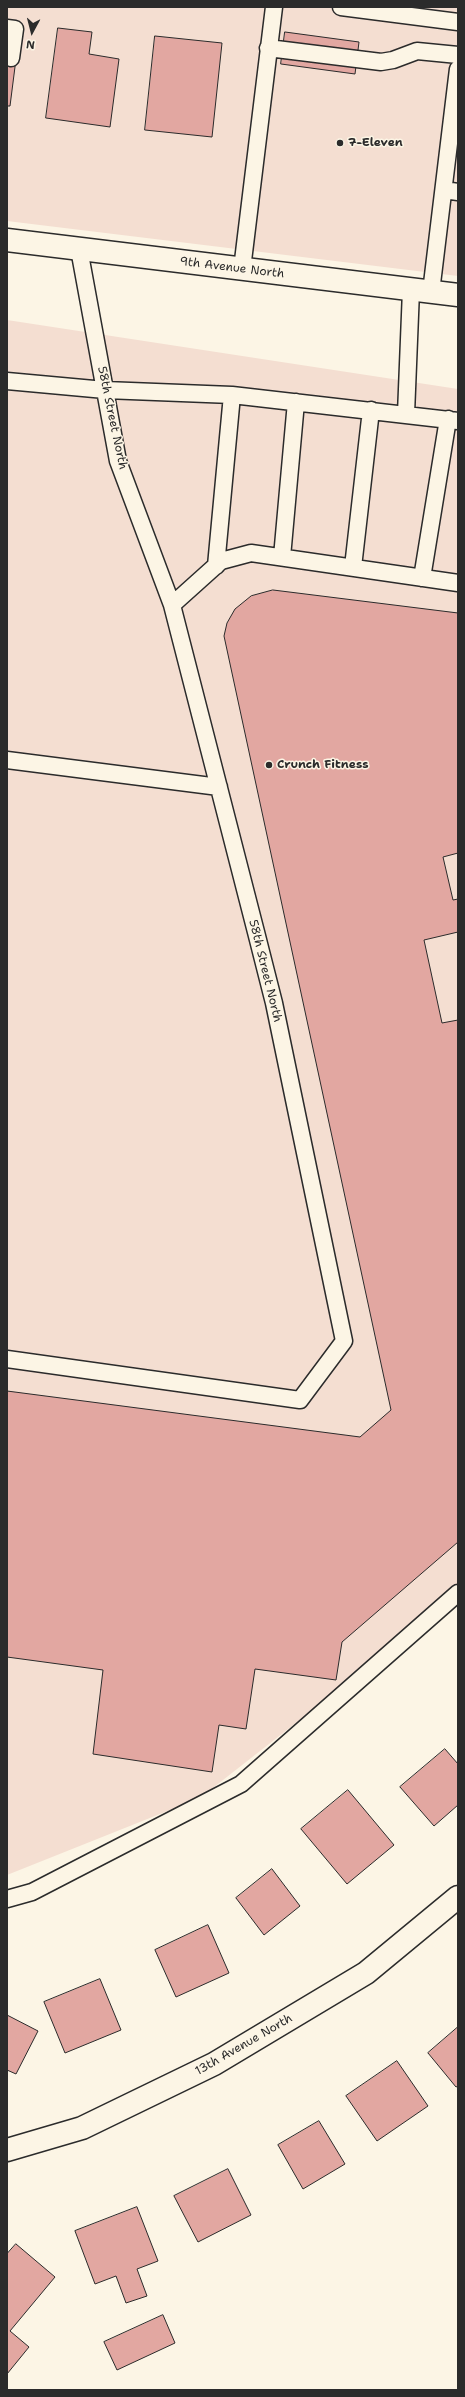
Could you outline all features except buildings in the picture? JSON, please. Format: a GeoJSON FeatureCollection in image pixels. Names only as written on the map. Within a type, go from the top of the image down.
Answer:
{"type":"FeatureCollection","features":[{"type":"Feature","properties":{"kind":"street","name":"9th Avenue North"},"geometry":{"type":"LineString","coordinates":[[7,240],[458,295]]}},
{"type":"Feature","properties":{"kind":"street","name":"13th Avenue North"},"geometry":{"type":"LineString","coordinates":[[7,2150],[82,2128],[214,2064],[366,1973],[458,1897]]}},
{"type":"Feature","properties":{"kind":"lane"},"geometry":{"type":"LineString","coordinates":[[242,269],[274,7]]}},
{"type":"Feature","properties":{"kind":"lane"},"geometry":{"type":"LineString","coordinates":[[341,7],[458,22]]}},
{"type":"Feature","properties":{"kind":"lane"},"geometry":{"type":"LineString","coordinates":[[7,28],[15,29],[11,58]]}},
{"type":"Feature","properties":{"kind":"lane"},"geometry":{"type":"LineString","coordinates":[[268,48],[381,62],[393,60],[417,51],[458,55]]}},
{"type":"Feature","properties":{"kind":"lane"},"geometry":{"type":"LineString","coordinates":[[406,414],[421,291],[451,191],[458,69]]}},
{"type":"Feature","properties":{"kind":"lane","name":"58th Street North"},"geometry":{"type":"LineString","coordinates":[[7,1359],[300,1400],[344,1341],[274,1003],[219,787],[172,605],[118,461],[80,249]]}},
{"type":"Feature","properties":{"kind":"lane"},"geometry":{"type":"LineString","coordinates":[[7,381],[105,390],[232,395],[453,420],[422,578]]}},
{"type":"Feature","properties":{"kind":"lane"},"geometry":{"type":"LineString","coordinates":[[216,566],[232,395]]}},
{"type":"Feature","properties":{"kind":"lane"},"geometry":{"type":"LineString","coordinates":[[282,557],[296,402]]}},
{"type":"Feature","properties":{"kind":"lane"},"geometry":{"type":"LineString","coordinates":[[353,568],[371,410]]}},
{"type":"Feature","properties":{"kind":"lane"},"geometry":{"type":"LineString","coordinates":[[172,605],[221,561],[250,553],[458,584]]}},
{"type":"Feature","properties":{"kind":"lane"},"geometry":{"type":"LineString","coordinates":[[7,760],[219,787]]}},
{"type":"Feature","properties":{"kind":"lane"},"geometry":{"type":"LineString","coordinates":[[7,1898],[32,1892],[241,1784],[458,1593]]}},
{"type":"Feature","properties":{"kind":"shaded area"},"geometry":{"type":"Polygon","coordinates":[[[7,7],[458,7],[458,276],[7,221],[7,7]]]}},
{"type":"Feature","properties":{"kind":"shaded area"},"geometry":{"type":"Polygon","coordinates":[[[7,320],[458,389],[458,1596],[200,1798],[7,1875],[7,320]]]}},
{"type":"Feature","properties":{"kind":"place","name":"7-Eleven"},"geometry":{"type":"Point","coordinates":[340,143]}},
{"type":"Feature","properties":{"kind":"place","name":"Crunch Fitness"},"geometry":{"type":"Point","coordinates":[269,765]}}]}
